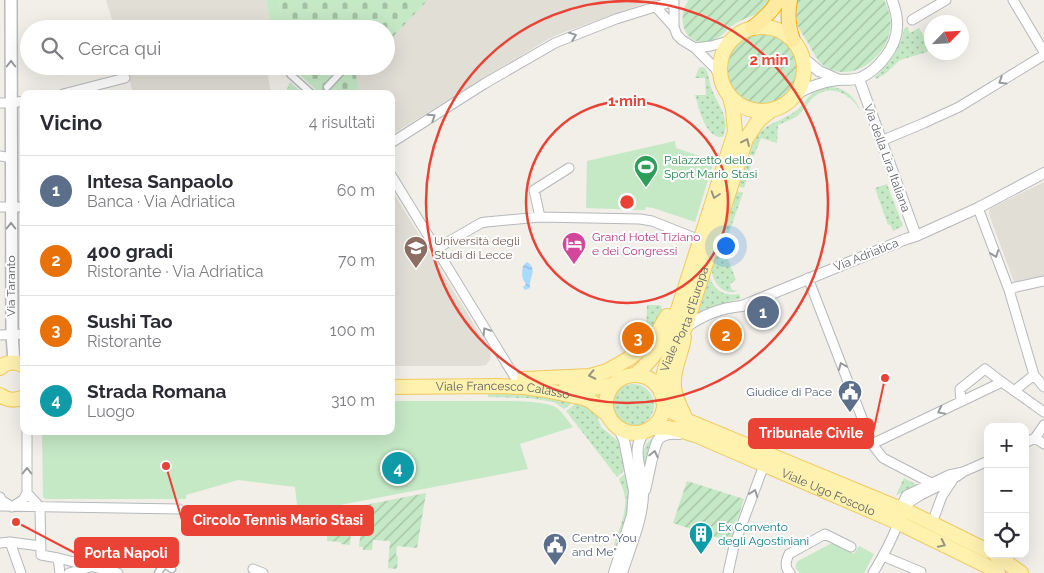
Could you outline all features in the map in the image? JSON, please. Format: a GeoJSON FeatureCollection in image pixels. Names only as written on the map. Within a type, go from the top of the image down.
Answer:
{"type":"FeatureCollection","features":[{"type":"Feature","properties":{"kind":"highway"},"geometry":{"type":"LineString","coordinates":[[752,28],[764,19],[774,8],[778,0]]}},
{"type":"Feature","properties":{"kind":"highway"},"geometry":{"type":"LineString","coordinates":[[790,0],[788,26],[792,40]]}},
{"type":"Feature","properties":{"kind":"main road","name":"Via Taranto"},"geometry":{"type":"LineString","coordinates":[[8,366],[6,335],[5,103],[11,0]]}},
{"type":"Feature","properties":{"kind":"main road"},"geometry":{"type":"LineString","coordinates":[[720,77],[720,63],[724,50],[732,40],[739,34],[752,28],[768,27],[782,32],[792,40],[803,58],[803,82],[796,94]]}},
{"type":"Feature","properties":{"kind":"main road","name":"Viale Porta d'Europa"},"geometry":{"type":"LineString","coordinates":[[621,376],[650,361],[662,346],[678,310],[734,132],[733,110],[730,97],[720,77]]}},
{"type":"Feature","properties":{"kind":"main road","name":"Viale Porta d'Europa"},"geometry":{"type":"LineString","coordinates":[[662,397],[662,379],[665,366],[673,347],[685,328],[746,139],[759,120],[770,111],[784,106],[796,94]]}},
{"type":"Feature","properties":{"kind":"main road"},"geometry":{"type":"LineString","coordinates":[[730,97],[750,110],[758,112],[770,111]]}},
{"type":"Feature","properties":{"kind":"main road"},"geometry":{"type":"LineString","coordinates":[[621,376],[648,378],[653,382],[662,397],[662,416],[650,429],[642,433],[630,433],[618,429],[614,425],[608,416],[606,403],[609,390],[621,376],[628,359],[649,344],[664,324],[686,284]]}},
{"type":"Feature","properties":{"kind":"main road"},"geometry":{"type":"LineString","coordinates":[[685,328],[683,347],[674,374],[673,387],[688,421]]}},
{"type":"Feature","properties":{"kind":"main road","name":"Viale Francesco Calasso"},"geometry":{"type":"LineString","coordinates":[[395,378],[520,379],[590,376],[607,371],[621,376]]}},
{"type":"Feature","properties":{"kind":"main road","name":"Viale Francesco Calasso"},"geometry":{"type":"LineString","coordinates":[[395,387],[524,387],[583,398],[591,401],[608,416]]}},
{"type":"Feature","properties":{"kind":"main road"},"geometry":{"type":"LineString","coordinates":[[0,396],[10,400],[20,398]]}},
{"type":"Feature","properties":{"kind":"main road","name":"Viale Ugo Foscolo"},"geometry":{"type":"LineString","coordinates":[[662,397],[673,412],[688,421],[900,516],[998,573]]}},
{"type":"Feature","properties":{"kind":"main road","name":"Viale Ugo Foscolo"},"geometry":{"type":"LineString","coordinates":[[650,429],[663,426],[704,439],[764,465],[900,516],[932,523],[984,549]]}},
{"type":"Feature","properties":{"kind":"main road"},"geometry":{"type":"LineString","coordinates":[[1000,558],[1021,573]]}},
{"type":"Feature","properties":{"kind":"street"},"geometry":{"type":"LineString","coordinates":[[395,141],[484,84],[555,43],[616,19],[674,0],[674,27]]}},
{"type":"Feature","properties":{"kind":"street"},"geometry":{"type":"LineString","coordinates":[[796,94],[818,83],[859,78],[869,73],[879,64],[889,51],[898,28],[897,16],[892,0]]}},
{"type":"Feature","properties":{"kind":"street"},"geometry":{"type":"LineString","coordinates":[[912,20],[946,0]]}},
{"type":"Feature","properties":{"kind":"street"},"geometry":{"type":"LineString","coordinates":[[881,141],[958,107],[1044,53],[1013,0]]}},
{"type":"Feature","properties":{"kind":"street"},"geometry":{"type":"LineString","coordinates":[[655,6],[674,27],[682,40],[695,48],[715,68],[720,77]]}},
{"type":"Feature","properties":{"kind":"street"},"geometry":{"type":"LineString","coordinates":[[695,48],[732,40]]}},
{"type":"Feature","properties":{"kind":"street"},"geometry":{"type":"LineString","coordinates":[[803,58],[819,72],[838,80]]}},
{"type":"Feature","properties":{"kind":"street"},"geometry":{"type":"LineString","coordinates":[[291,75],[308,90]]}},
{"type":"Feature","properties":{"kind":"street"},"geometry":{"type":"LineString","coordinates":[[327,86],[337,75]]}},
{"type":"Feature","properties":{"kind":"street"},"geometry":{"type":"LineString","coordinates":[[78,90],[125,78]]}},
{"type":"Feature","properties":{"kind":"street","name":"Via della Lira Italiana"},"geometry":{"type":"LineString","coordinates":[[859,78],[916,236]]}},
{"type":"Feature","properties":{"kind":"street"},"geometry":{"type":"LineString","coordinates":[[5,103],[20,101]]}},
{"type":"Feature","properties":{"kind":"street"},"geometry":{"type":"LineString","coordinates":[[540,217],[534,190],[569,168]]}},
{"type":"Feature","properties":{"kind":"street","name":"Via Adriatica"},"geometry":{"type":"LineString","coordinates":[[685,328],[712,312],[742,306],[916,236],[978,208],[1044,173]]}},
{"type":"Feature","properties":{"kind":"street"},"geometry":{"type":"LineString","coordinates":[[395,182],[520,379]]}},
{"type":"Feature","properties":{"kind":"street"},"geometry":{"type":"LineString","coordinates":[[5,207],[20,208]]}},
{"type":"Feature","properties":{"kind":"street"},"geometry":{"type":"LineString","coordinates":[[978,208],[1008,290],[1034,375],[1044,387]]}},
{"type":"Feature","properties":{"kind":"street"},"geometry":{"type":"LineString","coordinates":[[436,249],[481,223],[540,217],[640,219],[652,221],[700,240]]}},
{"type":"Feature","properties":{"kind":"street"},"geometry":{"type":"LineString","coordinates":[[808,278],[872,444],[883,458],[931,484]]}},
{"type":"Feature","properties":{"kind":"street"},"geometry":{"type":"LineString","coordinates":[[1008,290],[1044,281]]}},
{"type":"Feature","properties":{"kind":"street"},"geometry":{"type":"LineString","coordinates":[[6,335],[20,334]]}},
{"type":"Feature","properties":{"kind":"street"},"geometry":{"type":"LineString","coordinates":[[961,401],[960,389],[984,369],[1044,412]]}},
{"type":"Feature","properties":{"kind":"street"},"geometry":{"type":"LineString","coordinates":[[1014,391],[1034,375]]}},
{"type":"Feature","properties":{"kind":"street"},"geometry":{"type":"LineString","coordinates":[[872,444],[1002,382]]}},
{"type":"Feature","properties":{"kind":"street"},"geometry":{"type":"LineString","coordinates":[[614,573],[632,515],[634,490],[624,440],[618,429]]}},
{"type":"Feature","properties":{"kind":"street"},"geometry":{"type":"LineString","coordinates":[[643,501],[643,488],[637,454],[639,440],[650,429]]}},
{"type":"Feature","properties":{"kind":"street"},"geometry":{"type":"LineString","coordinates":[[1029,441],[1035,438],[1043,429]]}},
{"type":"Feature","properties":{"kind":"street"},"geometry":{"type":"LineString","coordinates":[[622,573],[639,520],[657,441],[662,436],[677,433],[704,439]]}},
{"type":"Feature","properties":{"kind":"street"},"geometry":{"type":"LineString","coordinates":[[12,506],[23,500],[28,493],[27,435]]}},
{"type":"Feature","properties":{"kind":"street"},"geometry":{"type":"LineString","coordinates":[[1035,438],[1044,444]]}},
{"type":"Feature","properties":{"kind":"street"},"geometry":{"type":"LineString","coordinates":[[873,573],[883,556],[900,516],[911,500],[952,481],[964,472],[984,463]]}},
{"type":"Feature","properties":{"kind":"street"},"geometry":{"type":"LineString","coordinates":[[728,573],[734,546],[764,465]]}},
{"type":"Feature","properties":{"kind":"street"},"geometry":{"type":"LineString","coordinates":[[900,516],[903,500],[907,495],[949,475],[964,472]]}},
{"type":"Feature","properties":{"kind":"street"},"geometry":{"type":"LineString","coordinates":[[932,523],[942,496],[952,481]]}},
{"type":"Feature","properties":{"kind":"street"},"geometry":{"type":"LineString","coordinates":[[28,493],[40,507],[41,555],[115,572],[116,552]]}},
{"type":"Feature","properties":{"kind":"street"},"geometry":{"type":"LineString","coordinates":[[0,497],[1,500],[12,506]]}},
{"type":"Feature","properties":{"kind":"street"},"geometry":{"type":"LineString","coordinates":[[0,506],[179,509]]}},
{"type":"Feature","properties":{"kind":"street"},"geometry":{"type":"LineString","coordinates":[[790,573],[786,564],[789,554],[825,534],[851,547]]}},
{"type":"Feature","properties":{"kind":"street"},"geometry":{"type":"LineString","coordinates":[[0,543],[10,542],[40,546]]}},
{"type":"Feature","properties":{"kind":"street"},"geometry":{"type":"LineString","coordinates":[[10,542],[21,573]]}},
{"type":"Feature","properties":{"kind":"street"},"geometry":{"type":"LineString","coordinates":[[883,556],[921,573]]}},
{"type":"Feature","properties":{"kind":"street"},"geometry":{"type":"LineString","coordinates":[[58,558],[60,573]]}},
{"type":"Feature","properties":{"kind":"street"},"geometry":{"type":"LineString","coordinates":[[158,573],[163,565],[172,569]]}},
{"type":"Feature","properties":{"kind":"street"},"geometry":{"type":"LineString","coordinates":[[69,573],[91,567]]}},
{"type":"Feature","properties":{"kind":"street"},"geometry":{"type":"LineString","coordinates":[[253,569],[263,573]]}},
{"type":"Feature","properties":{"kind":"shaded area"},"geometry":{"type":"Polygon","coordinates":[[[106,0],[266,0],[270,20],[112,20],[106,0]]]}},
{"type":"Feature","properties":{"kind":"shaded area"},"geometry":{"type":"Polygon","coordinates":[[[428,0],[654,0],[556,35],[395,133],[395,90],[359,90],[356,76],[395,75],[395,35],[428,0]]]}},
{"type":"Feature","properties":{"kind":"shaded area"},"geometry":{"type":"Polygon","coordinates":[[[128,75],[268,75],[270,90],[132,90],[128,75]]]}},
{"type":"Feature","properties":{"kind":"shaded area"},"geometry":{"type":"Polygon","coordinates":[[[1044,182],[1044,276],[1014,282],[989,211],[991,208],[1044,182]]]}},
{"type":"Feature","properties":{"kind":"shaded area","name":"Università degli Studi di Lecce"},"geometry":{"type":"Polygon","coordinates":[[[395,196],[489,349],[490,360],[486,365],[395,366],[395,196]]]}},
{"type":"Feature","properties":{"kind":"green space"},"geometry":{"type":"Polygon","coordinates":[[[266,0],[278,0],[282,20],[270,20],[266,0]]]}},
{"type":"Feature","properties":{"kind":"green space"},"geometry":{"type":"Polygon","coordinates":[[[278,0],[428,0],[395,35],[395,20],[282,20],[278,0]]]}},
{"type":"Feature","properties":{"kind":"green space"},"geometry":{"type":"Polygon","coordinates":[[[689,0],[772,0],[764,10],[736,23],[719,37],[707,42],[699,42],[692,39],[684,28],[683,14],[689,0]]]}},
{"type":"Feature","properties":{"kind":"green space"},"geometry":{"type":"Polygon","coordinates":[[[798,0],[884,0],[891,22],[887,41],[882,51],[865,66],[855,70],[844,72],[833,70],[823,65],[798,27],[795,13],[798,0]]]}},
{"type":"Feature","properties":{"kind":"green space"},"geometry":{"type":"Polygon","coordinates":[[[907,27],[910,33],[919,28],[924,37],[924,53],[900,60],[885,74],[876,79],[875,77],[894,56],[904,29],[907,27]]]}},
{"type":"Feature","properties":{"kind":"green space"},"geometry":{"type":"Polygon","coordinates":[[[762,33],[776,36],[788,44],[796,56],[799,70],[796,84],[788,96],[776,104],[762,107],[748,104],[736,96],[728,84],[725,70],[728,56],[736,44],[748,36],[762,33]]]}},
{"type":"Feature","properties":{"kind":"green space"},"geometry":{"type":"Polygon","coordinates":[[[699,68],[705,68],[724,117],[725,130],[723,137],[717,136],[707,128],[695,95],[706,95],[705,78],[695,78],[699,68]]]}},
{"type":"Feature","properties":{"kind":"green space"},"geometry":{"type":"Polygon","coordinates":[[[300,75],[357,75],[359,90],[316,90],[300,75]]]}},
{"type":"Feature","properties":{"kind":"green space"},"geometry":{"type":"Polygon","coordinates":[[[290,82],[299,90],[287,90],[290,82]]]}},
{"type":"Feature","properties":{"kind":"green space"},"geometry":{"type":"Polygon","coordinates":[[[824,87],[841,89],[846,92],[854,99],[860,110],[851,99],[840,92],[827,91],[820,93],[796,117],[778,125],[777,143],[761,138],[754,156],[749,154],[760,132],[787,117],[812,94],[824,87]]]}},
{"type":"Feature","properties":{"kind":"green space","name":"Palazzetto dello Sport Mario Stasi"},"geometry":{"type":"Polygon","coordinates":[[[675,141],[676,148],[714,161],[695,222],[646,207],[645,210],[586,208],[587,161],[675,141]]]}},
{"type":"Feature","properties":{"kind":"green space"},"geometry":{"type":"Polygon","coordinates":[[[747,158],[753,159],[744,188],[738,186],[747,158]]]}},
{"type":"Feature","properties":{"kind":"green space"},"geometry":{"type":"Polygon","coordinates":[[[887,184],[903,226],[893,231],[890,224],[888,225],[875,188],[887,184]]]}},
{"type":"Feature","properties":{"kind":"green space"},"geometry":{"type":"Polygon","coordinates":[[[736,191],[743,193],[724,247],[730,250],[727,257],[736,280],[730,284],[732,290],[738,291],[733,292],[723,290],[716,283],[712,267],[730,209],[734,205],[732,204],[736,191]]]}},
{"type":"Feature","properties":{"kind":"green space"},"geometry":{"type":"Polygon","coordinates":[[[709,276],[717,289],[724,293],[739,294],[741,298],[698,313],[709,276]]]}},
{"type":"Feature","properties":{"kind":"green space"},"geometry":{"type":"Polygon","coordinates":[[[647,305],[660,305],[662,308],[658,321],[647,335],[646,334],[647,305]]]}},
{"type":"Feature","properties":{"kind":"green space"},"geometry":{"type":"Polygon","coordinates":[[[637,384],[645,387],[651,393],[654,405],[651,417],[645,423],[629,426],[621,423],[615,417],[612,401],[615,393],[621,387],[637,384]]]}},
{"type":"Feature","properties":{"kind":"green space"},"geometry":{"type":"Polygon","coordinates":[[[488,392],[523,392],[572,399],[570,405],[564,409],[554,402],[528,398],[488,397],[488,392]]]}},
{"type":"Feature","properties":{"kind":"green space"},"geometry":{"type":"Polygon","coordinates":[[[575,400],[594,408],[601,427],[619,442],[625,470],[617,477],[566,411],[574,405],[575,400]]]}},
{"type":"Feature","properties":{"kind":"green space"},"geometry":{"type":"Polygon","coordinates":[[[395,401],[516,401],[543,403],[557,408],[573,427],[520,444],[528,469],[298,513],[295,487],[238,480],[186,495],[186,499],[46,499],[43,497],[42,435],[395,435],[395,401]]]}},
{"type":"Feature","properties":{"kind":"green space"},"geometry":{"type":"Polygon","coordinates":[[[659,434],[649,461],[644,463],[644,449],[646,445],[659,434]]]}},
{"type":"Feature","properties":{"kind":"green space"},"geometry":{"type":"Polygon","coordinates":[[[626,473],[630,491],[628,510],[617,546],[614,545],[625,509],[624,493],[619,479],[626,473]]]}},
{"type":"Feature","properties":{"kind":"green space"},"geometry":{"type":"Polygon","coordinates":[[[904,478],[919,486],[896,495],[904,478]]]}},
{"type":"Feature","properties":{"kind":"green space"},"geometry":{"type":"Polygon","coordinates":[[[687,481],[744,499],[730,542],[673,523],[687,481]]]}},
{"type":"Feature","properties":{"kind":"green space"},"geometry":{"type":"Polygon","coordinates":[[[426,493],[417,548],[397,546],[397,569],[388,568],[390,541],[373,540],[372,550],[363,550],[363,547],[359,547],[362,518],[350,517],[350,545],[327,541],[328,526],[321,525],[319,514],[426,493]]]}},
{"type":"Feature","properties":{"kind":"green space"},"geometry":{"type":"Polygon","coordinates":[[[832,543],[854,554],[859,546],[874,554],[864,573],[801,573],[797,570],[796,564],[798,561],[832,543]]]}},
{"type":"Feature","properties":{"kind":"water"},"geometry":{"type":"Polygon","coordinates":[[[527,262],[533,271],[530,288],[525,290],[523,287],[526,284],[522,271],[523,266],[527,262]]]}},
{"type":"Feature","properties":{"kind":"place","name":"Palazzetto dello Sport Mario Stasi"},"geometry":{"type":"Point","coordinates":[646,188]}},
{"type":"Feature","properties":{"kind":"place","name":"Grand Hotel Tiziano e dei Congressi"},"geometry":{"type":"Point","coordinates":[574,265]}},
{"type":"Feature","properties":{"kind":"place","name":"Università degli Studi di Lecce"},"geometry":{"type":"Point","coordinates":[416,269]}},
{"type":"Feature","properties":{"kind":"place","name":"Intesa Sanpaolo"},"geometry":{"type":"Point","coordinates":[763,312]}},
{"type":"Feature","properties":{"kind":"place","name":"400 gradi"},"geometry":{"type":"Point","coordinates":[726,335]}},
{"type":"Feature","properties":{"kind":"place","name":"Sushi Tao"},"geometry":{"type":"Point","coordinates":[638,338]}},
{"type":"Feature","properties":{"kind":"place","name":"Tribunale Civile"},"geometry":{"type":"Point","coordinates":[885,378]}},
{"type":"Feature","properties":{"kind":"place","name":"Giudice di Pace"},"geometry":{"type":"Point","coordinates":[850,413]}},
{"type":"Feature","properties":{"kind":"place","name":"Circolo Tennis Mario Stasi"},"geometry":{"type":"Point","coordinates":[166,466]}},
{"type":"Feature","properties":{"kind":"place","name":"Strada Romana"},"geometry":{"type":"Point","coordinates":[398,468]}},
{"type":"Feature","properties":{"kind":"place","name":"Porta Napoli"},"geometry":{"type":"Point","coordinates":[16,522]}},
{"type":"Feature","properties":{"kind":"place","name":"Ex Convento degli Agostiniani"},"geometry":{"type":"Point","coordinates":[701,555]}},
{"type":"Feature","properties":{"kind":"place","name":"Centro \"You and Me\""},"geometry":{"type":"Point","coordinates":[555,566]}}]}
